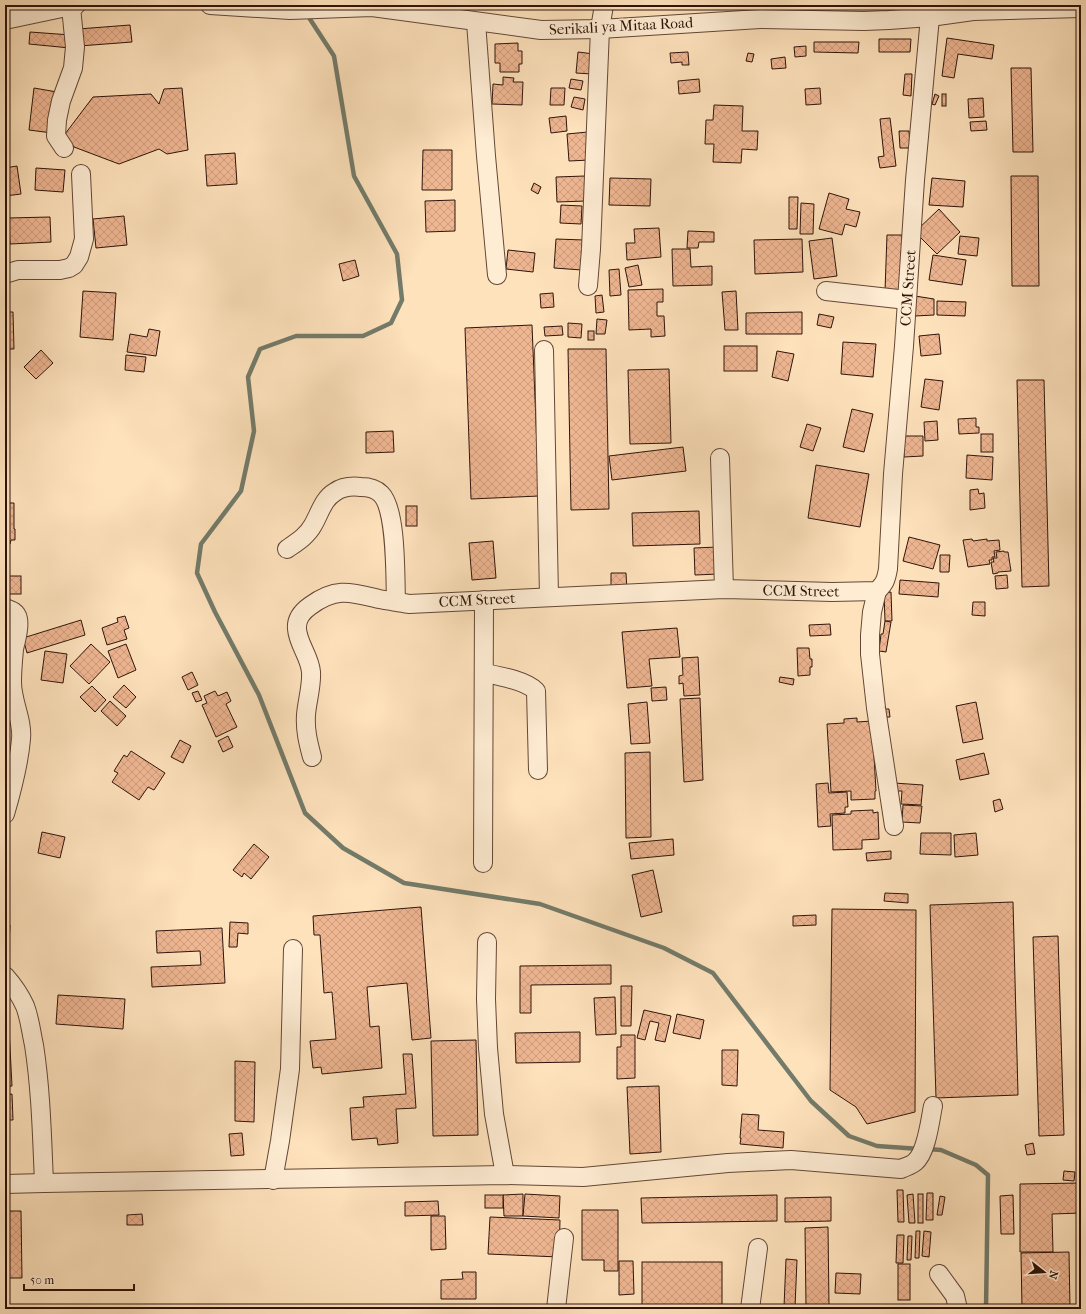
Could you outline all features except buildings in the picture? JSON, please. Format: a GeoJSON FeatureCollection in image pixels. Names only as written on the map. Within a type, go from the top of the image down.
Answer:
{"type":"FeatureCollection","features":[{"type":"Feature","properties":{"kind":"street","name":"Serikali ya Mitaa Road"},"geometry":{"type":"LineString","coordinates":[[210,5],[290,10],[372,6],[476,22],[541,30],[600,29],[835,13],[889,20],[930,17],[973,8],[1081,8]]}},
{"type":"Feature","properties":{"kind":"street"},"geometry":{"type":"LineString","coordinates":[[588,286],[591,249],[600,29],[604,5]]}},
{"type":"Feature","properties":{"kind":"street"},"geometry":{"type":"LineString","coordinates":[[5,20],[22,11],[73,6],[75,47],[73,68],[61,101],[57,120],[56,136],[64,148]]}},
{"type":"Feature","properties":{"kind":"street","name":"CCM Street"},"geometry":{"type":"LineString","coordinates":[[312,757],[306,735],[311,672],[309,662],[298,637],[297,628],[301,614],[320,598],[335,592],[356,593],[381,600],[409,604],[549,596],[724,590],[832,592],[877,591],[882,586],[886,580],[915,180],[930,17]]}},
{"type":"Feature","properties":{"kind":"street"},"geometry":{"type":"LineString","coordinates":[[476,22],[497,275]]}},
{"type":"Feature","properties":{"kind":"street"},"geometry":{"type":"LineString","coordinates":[[5,274],[18,270],[60,270],[74,265],[79,257],[84,239],[81,174]]}},
{"type":"Feature","properties":{"kind":"street"},"geometry":{"type":"LineString","coordinates":[[826,291],[907,300]]}},
{"type":"Feature","properties":{"kind":"street"},"geometry":{"type":"LineString","coordinates":[[544,350],[549,596]]}},
{"type":"Feature","properties":{"kind":"street"},"geometry":{"type":"LineString","coordinates":[[720,458],[724,590]]}},
{"type":"Feature","properties":{"kind":"street"},"geometry":{"type":"LineString","coordinates":[[287,549],[305,536],[313,525],[326,500],[335,492],[352,486],[368,488],[380,494],[387,505],[392,524],[396,602]]}},
{"type":"Feature","properties":{"kind":"street"},"geometry":{"type":"LineString","coordinates":[[877,591],[872,612],[870,654],[877,716],[894,826]]}},
{"type":"Feature","properties":{"kind":"street"},"geometry":{"type":"LineString","coordinates":[[483,863],[484,600]]}},
{"type":"Feature","properties":{"kind":"street"},"geometry":{"type":"LineString","coordinates":[[5,608],[12,610],[17,615],[18,620],[12,682],[21,727],[21,739],[11,794],[5,814]]}},
{"type":"Feature","properties":{"kind":"street"},"geometry":{"type":"LineString","coordinates":[[484,673],[497,675],[531,686],[536,691],[538,770]]}},
{"type":"Feature","properties":{"kind":"street"},"geometry":{"type":"LineString","coordinates":[[487,942],[486,999],[488,1048],[494,1114],[505,1175]]}},
{"type":"Feature","properties":{"kind":"street"},"geometry":{"type":"LineString","coordinates":[[273,1180],[290,1069],[293,949]]}},
{"type":"Feature","properties":{"kind":"street"},"geometry":{"type":"LineString","coordinates":[[5,976],[18,993],[25,1006],[30,1021],[39,1087],[44,1183]]}},
{"type":"Feature","properties":{"kind":"street"},"geometry":{"type":"LineString","coordinates":[[5,1184],[505,1175],[583,1177],[728,1163],[791,1160],[901,1169],[915,1162],[923,1148],[932,1106]]}},
{"type":"Feature","properties":{"kind":"street"},"geometry":{"type":"LineString","coordinates":[[556,1309],[564,1238]]}},
{"type":"Feature","properties":{"kind":"street"},"geometry":{"type":"LineString","coordinates":[[750,1309],[758,1248]]}},
{"type":"Feature","properties":{"kind":"street"},"geometry":{"type":"LineString","coordinates":[[939,1274],[955,1296],[958,1309]]}},
{"type":"Feature","properties":{"kind":"waterway"},"geometry":{"type":"LineString","coordinates":[[306,13],[334,56],[354,176],[397,254],[402,300],[391,323],[363,336],[296,336],[260,349],[248,377],[254,431],[241,491],[201,544],[197,573],[215,612],[259,695],[305,813],[343,848],[404,883],[540,904],[664,948],[713,973],[811,1101],[849,1136],[877,1146],[920,1149]]}},
{"type":"Feature","properties":{"kind":"waterway"},"geometry":{"type":"LineString","coordinates":[[927,1149],[941,1150],[976,1165],[988,1175],[986,1309]]}}]}
